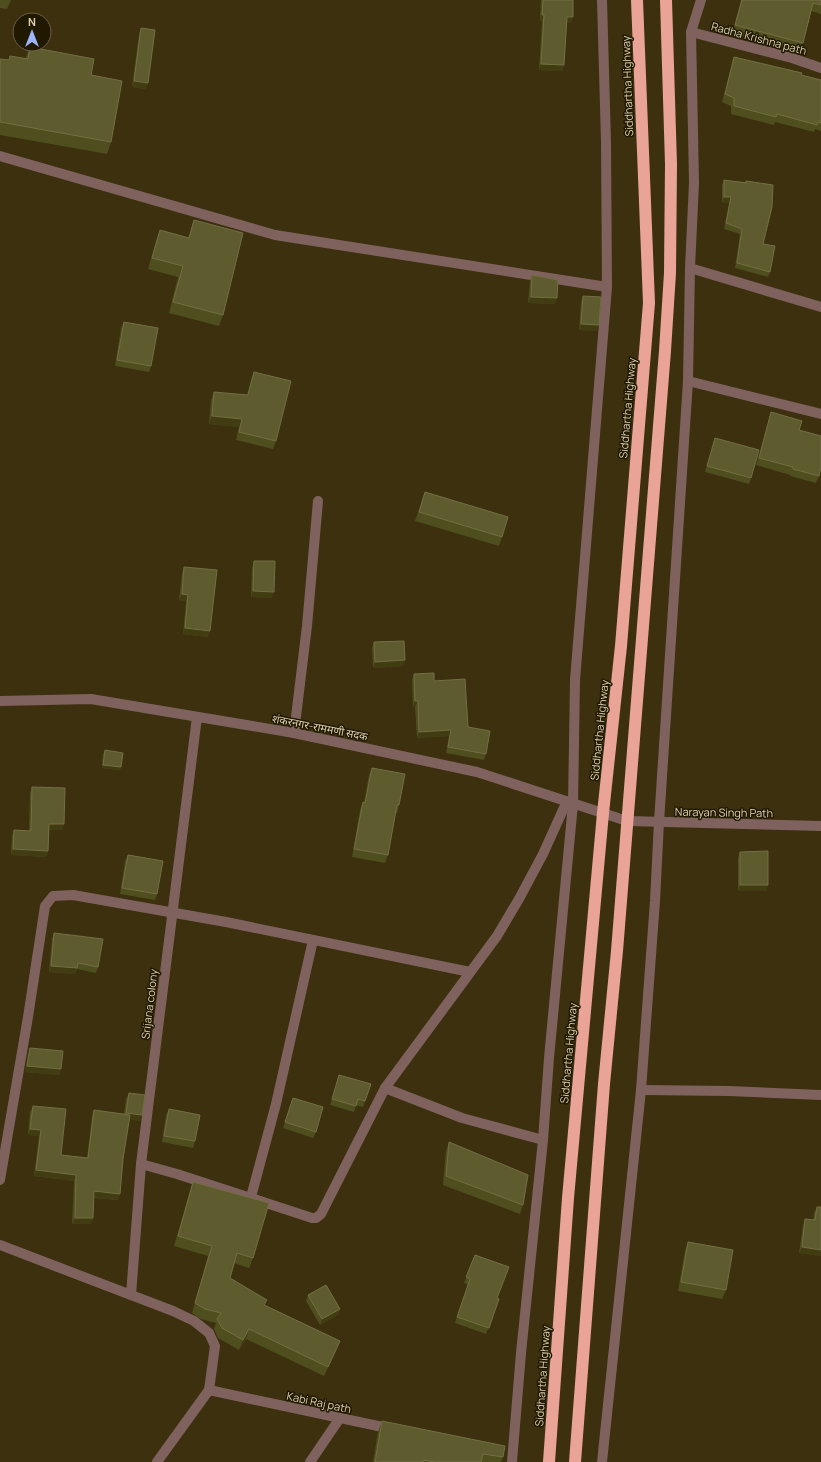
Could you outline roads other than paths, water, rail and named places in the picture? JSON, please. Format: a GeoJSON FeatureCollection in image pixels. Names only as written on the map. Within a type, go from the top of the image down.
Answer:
{"type":"FeatureCollection","features":[{"type":"Feature","properties":{"kind":"highway","name":"Siddhartha Highway"},"geometry":{"type":"LineString","coordinates":[[549,1462],[568,1198],[603,814],[621,646],[649,303],[637,0]]}},
{"type":"Feature","properties":{"kind":"highway"},"geometry":{"type":"LineString","coordinates":[[575,1462],[604,1084],[617,951],[653,506],[670,273],[671,164],[666,0]]}},
{"type":"Feature","properties":{"kind":"street"},"geometry":{"type":"LineString","coordinates":[[510,1455],[543,1140],[570,802],[575,680],[607,287],[606,142],[602,0]]}},
{"type":"Feature","properties":{"kind":"street"},"geometry":{"type":"LineString","coordinates":[[602,1462],[641,1090],[655,901],[688,381],[690,268],[694,183],[690,32],[701,0]]}},
{"type":"Feature","properties":{"kind":"street","name":"Radha Krishna path"},"geometry":{"type":"LineString","coordinates":[[690,32],[792,58],[821,68]]}},
{"type":"Feature","properties":{"kind":"street"},"geometry":{"type":"LineString","coordinates":[[0,156],[274,235],[607,287]]}},
{"type":"Feature","properties":{"kind":"street"},"geometry":{"type":"LineString","coordinates":[[690,268],[821,307]]}},
{"type":"Feature","properties":{"kind":"street"},"geometry":{"type":"LineString","coordinates":[[688,381],[821,414]]}},
{"type":"Feature","properties":{"kind":"street"},"geometry":{"type":"LineString","coordinates":[[294,733],[307,626],[318,501]]}},
{"type":"Feature","properties":{"kind":"street","name":"शंकरनगर-राममणी सदक"},"geometry":{"type":"LineString","coordinates":[[0,701],[91,699],[294,733],[477,772],[627,821]]}},
{"type":"Feature","properties":{"kind":"street","name":"Srijana colony"},"geometry":{"type":"LineString","coordinates":[[131,1294],[142,1164],[197,717]]}},
{"type":"Feature","properties":{"kind":"street"},"geometry":{"type":"LineString","coordinates":[[142,1164],[251,1197],[312,1218],[316,1218],[321,1214],[385,1088],[497,936],[520,898],[570,802]]}},
{"type":"Feature","properties":{"kind":"street","name":"Narayan Singh Path"},"geometry":{"type":"LineString","coordinates":[[627,821],[821,826]]}},
{"type":"Feature","properties":{"kind":"street"},"geometry":{"type":"LineString","coordinates":[[0,1180],[28,1018],[45,906],[53,896],[73,895],[173,912],[470,972]]}},
{"type":"Feature","properties":{"kind":"street"},"geometry":{"type":"LineString","coordinates":[[251,1197],[276,1104],[313,940]]}},
{"type":"Feature","properties":{"kind":"street"},"geometry":{"type":"LineString","coordinates":[[385,1088],[462,1118],[543,1140]]}},
{"type":"Feature","properties":{"kind":"street"},"geometry":{"type":"LineString","coordinates":[[641,1090],[821,1094]]}},
{"type":"Feature","properties":{"kind":"street"},"geometry":{"type":"LineString","coordinates":[[0,1244],[131,1294],[194,1321],[209,1333],[215,1346],[209,1390],[157,1462]]}},
{"type":"Feature","properties":{"kind":"street","name":"Kabi Raj path"},"geometry":{"type":"LineString","coordinates":[[209,1390],[403,1431]]}},
{"type":"Feature","properties":{"kind":"street"},"geometry":{"type":"LineString","coordinates":[[310,1462],[340,1418]]}}]}
